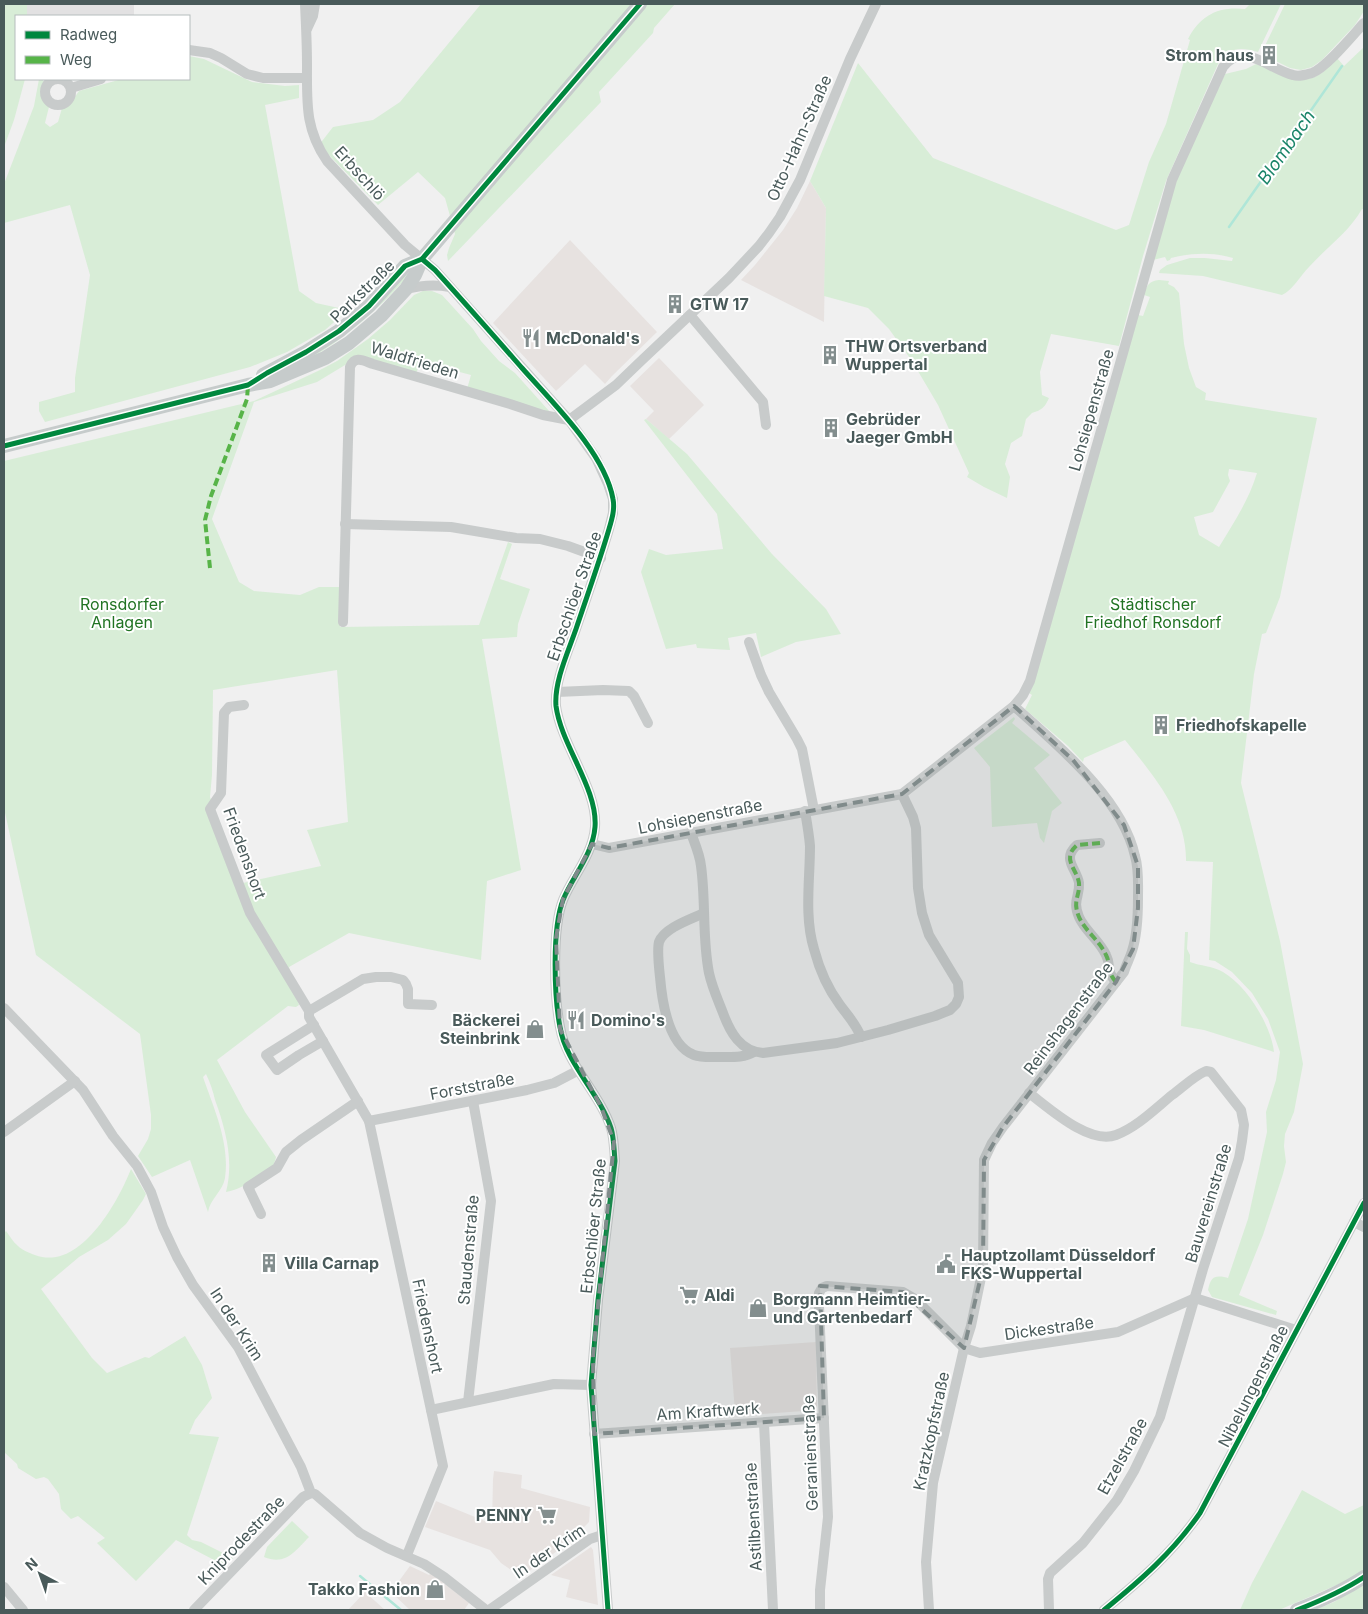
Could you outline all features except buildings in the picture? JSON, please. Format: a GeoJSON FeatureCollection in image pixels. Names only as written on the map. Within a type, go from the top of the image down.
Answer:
{"type":"FeatureCollection","features":[{"type":"Feature","properties":{"kind":"main road","name":"Parkstraße"},"geometry":{"type":"LineString","coordinates":[[4,446],[270,381],[325,358],[339,350],[372,324],[406,290],[422,259],[640,4]]}},
{"type":"Feature","properties":{"kind":"main road","name":"Parkstraße"},"geometry":{"type":"LineString","coordinates":[[248,385],[339,331],[369,306],[406,266],[422,259]]}},
{"type":"Feature","properties":{"kind":"main road"},"geometry":{"type":"LineString","coordinates":[[1296,1610],[1326,1599],[1364,1577]]}},
{"type":"Feature","properties":{"kind":"street","name":"Erbschlö"},"geometry":{"type":"LineString","coordinates":[[305,4],[307,106],[311,132],[318,148],[327,161],[402,242],[422,259]]}},
{"type":"Feature","properties":{"kind":"street","name":"Erbschlö"},"geometry":{"type":"LineString","coordinates":[[306,32],[313,16],[315,4]]}},
{"type":"Feature","properties":{"kind":"street","name":"Otto-Hahn-Straße"},"geometry":{"type":"LineString","coordinates":[[569,420],[616,384],[690,315],[754,252],[780,217],[800,180],[850,59],[876,4]]}},
{"type":"Feature","properties":{"kind":"street","name":"Lohsiepenstraße"},"geometry":{"type":"LineString","coordinates":[[592,844],[608,848],[902,794],[1014,706],[1023,695],[1030,681],[1172,180],[1224,67],[1233,58],[1243,56],[1254,58],[1292,75],[1301,76],[1314,73],[1324,66],[1364,23]]}},
{"type":"Feature","properties":{"kind":"street"},"geometry":{"type":"LineString","coordinates":[[190,50],[210,53],[247,74],[263,78],[306,78]]}},
{"type":"Feature","properties":{"kind":"street"},"geometry":{"type":"LineString","coordinates":[[71,88],[98,80]]}},
{"type":"Feature","properties":{"kind":"street","name":"Erbschlöer Straße"},"geometry":{"type":"LineString","coordinates":[[422,259],[436,270],[569,420],[603,470],[613,499],[613,513],[601,558],[562,668],[556,706],[562,727],[594,811],[595,827],[592,844],[564,899],[559,914],[556,938],[557,1007],[560,1029],[568,1051],[601,1107],[611,1128],[614,1142],[614,1161],[598,1300],[591,1385],[608,1610]]}},
{"type":"Feature","properties":{"kind":"street"},"geometry":{"type":"LineString","coordinates":[[406,290],[421,285],[433,284],[450,287]]}},
{"type":"Feature","properties":{"kind":"street"},"geometry":{"type":"LineString","coordinates":[[690,315],[762,402],[766,425]]}},
{"type":"Feature","properties":{"kind":"street","name":"Waldfrieden"},"geometry":{"type":"LineString","coordinates":[[343,622],[350,367],[355,360],[358,358],[510,404],[542,416],[569,420]]}},
{"type":"Feature","properties":{"kind":"street"},"geometry":{"type":"LineString","coordinates":[[345,524],[459,528],[516,538],[540,539],[568,546],[601,558]]}},
{"type":"Feature","properties":{"kind":"street"},"geometry":{"type":"LineString","coordinates":[[750,642],[769,692],[798,738],[802,749],[810,810],[808,918],[814,949],[825,979],[839,1004],[857,1027],[861,1037]]}},
{"type":"Feature","properties":{"kind":"street"},"geometry":{"type":"LineString","coordinates":[[557,692],[629,691],[634,696],[648,723]]}},
{"type":"Feature","properties":{"kind":"street","name":"Friedenshort"},"geometry":{"type":"LineString","coordinates":[[244,706],[229,707],[224,713],[221,793],[210,809],[250,913],[309,1011],[309,1017],[369,1121],[443,1466],[407,1556]]}},
{"type":"Feature","properties":{"kind":"street","name":"Reinshagenstraße"},"geometry":{"type":"LineString","coordinates":[[964,1348],[971,1326],[983,1268],[984,1160],[992,1143],[1029,1093],[1124,972],[1133,949],[1138,908],[1138,866],[1124,826],[1091,780],[1073,760],[1014,706]]}},
{"type":"Feature","properties":{"kind":"street"},"geometry":{"type":"LineString","coordinates":[[691,833],[701,865],[705,943],[709,974],[732,1033],[742,1045],[754,1052],[763,1053],[838,1043],[897,1028],[950,1010],[956,1004],[959,997],[958,983],[929,935],[922,912],[918,888],[916,828],[902,794]]}},
{"type":"Feature","properties":{"kind":"street"},"geometry":{"type":"LineString","coordinates":[[1100,843],[1076,845],[1071,853],[1071,864],[1079,882],[1076,906],[1079,918],[1104,951],[1110,974],[1116,982]]}},
{"type":"Feature","properties":{"kind":"street"},"geometry":{"type":"LineString","coordinates":[[704,913],[667,930],[659,942],[661,989],[669,1025],[679,1044],[694,1055],[732,1057],[749,1055],[754,1052]]}},
{"type":"Feature","properties":{"kind":"street"},"geometry":{"type":"LineString","coordinates":[[309,1011],[363,979],[390,976],[402,980],[406,984],[408,1004],[432,1005]]}},
{"type":"Feature","properties":{"kind":"street","name":"In der Krim"},"geometry":{"type":"LineString","coordinates":[[4,1008],[75,1081],[91,1101],[113,1136],[137,1166],[151,1192],[163,1227],[177,1257],[193,1285],[238,1346],[301,1467],[311,1493],[315,1494],[360,1533],[444,1577],[484,1609],[590,1539],[602,1535]]}},
{"type":"Feature","properties":{"kind":"street"},"geometry":{"type":"LineString","coordinates":[[314,1025],[266,1056],[277,1070],[323,1041]]}},
{"type":"Feature","properties":{"kind":"street","name":"Forststraße"},"geometry":{"type":"LineString","coordinates":[[369,1121],[527,1090],[554,1083],[579,1070]]}},
{"type":"Feature","properties":{"kind":"street","name":"Bauvereinstraße"},"geometry":{"type":"LineString","coordinates":[[1029,1093],[1068,1122],[1084,1131],[1101,1136],[1114,1136],[1132,1127],[1202,1072],[1211,1072],[1241,1110],[1244,1124],[1240,1158],[1195,1298]]}},
{"type":"Feature","properties":{"kind":"street"},"geometry":{"type":"LineString","coordinates":[[4,1132],[75,1081]]}},
{"type":"Feature","properties":{"kind":"street"},"geometry":{"type":"LineString","coordinates":[[261,1214],[248,1187],[277,1168],[286,1152],[358,1101]]}},
{"type":"Feature","properties":{"kind":"street","name":"Staudenstraße"},"geometry":{"type":"LineString","coordinates":[[468,1402],[490,1201],[473,1101]]}},
{"type":"Feature","properties":{"kind":"street","name":"Nibelungenstraße"},"geometry":{"type":"LineString","coordinates":[[1104,1610],[1145,1577],[1166,1556],[1200,1514],[1364,1203]]}},
{"type":"Feature","properties":{"kind":"street"},"geometry":{"type":"LineString","coordinates":[[1354,1222],[1364,1227]]}},
{"type":"Feature","properties":{"kind":"street","name":"Geranienstraße"},"geometry":{"type":"LineString","coordinates":[[820,1610],[820,1590],[828,1517],[819,1293],[822,1288],[827,1286],[903,1292],[915,1298],[964,1348]]}},
{"type":"Feature","properties":{"kind":"street"},"geometry":{"type":"LineString","coordinates":[[1195,1298],[1296,1330]]}},
{"type":"Feature","properties":{"kind":"street","name":"Dickestraße"},"geometry":{"type":"LineString","coordinates":[[964,1348],[980,1353],[1118,1332],[1195,1298]]}},
{"type":"Feature","properties":{"kind":"street","name":"Etzelstraße"},"geometry":{"type":"LineString","coordinates":[[1049,1610],[1048,1579],[1050,1573],[1079,1548],[1117,1500],[1134,1471],[1160,1417],[1195,1298]]}},
{"type":"Feature","properties":{"kind":"street","name":"Kratzkopfstraße"},"geometry":{"type":"LineString","coordinates":[[929,1610],[926,1562],[933,1483],[964,1348]]}},
{"type":"Feature","properties":{"kind":"street"},"geometry":{"type":"LineString","coordinates":[[431,1410],[554,1384],[591,1385]]}},
{"type":"Feature","properties":{"kind":"street","name":"Am Kraftwerk"},"geometry":{"type":"LineString","coordinates":[[594,1434],[824,1418]]}},
{"type":"Feature","properties":{"kind":"street","name":"Astilbenstraße"},"geometry":{"type":"LineString","coordinates":[[764,1423],[773,1610]]}},
{"type":"Feature","properties":{"kind":"street","name":"Kniprodestraße"},"geometry":{"type":"LineString","coordinates":[[194,1610],[303,1497],[311,1493]]}},
{"type":"Feature","properties":{"kind":"street"},"geometry":{"type":"LineString","coordinates":[[4,1587],[23,1610]]}},
{"type":"Feature","properties":{"kind":"highlighted area"},"geometry":{"type":"Polygon","coordinates":[[[1014,706],[1073,760],[1124,825],[1138,866],[1138,908],[1133,949],[1116,982],[1003,1127],[984,1160],[983,1268],[964,1348],[903,1292],[820,1286],[824,1418],[594,1434],[593,1356],[614,1142],[601,1107],[560,1029],[556,938],[563,899],[592,844],[609,848],[902,794],[1014,706]]]}},
{"type":"Feature","properties":{"kind":"shaded area"},"geometry":{"type":"Polygon","coordinates":[[[27,4],[134,4],[134,15],[27,15],[27,4]]]}},
{"type":"Feature","properties":{"kind":"shaded area"},"geometry":{"type":"Polygon","coordinates":[[[810,181],[826,208],[824,322],[741,280],[783,230],[797,208],[810,181]]]}},
{"type":"Feature","properties":{"kind":"shaded area"},"geometry":{"type":"Polygon","coordinates":[[[570,240],[657,332],[605,384],[585,364],[556,391],[493,323],[570,240]]]}},
{"type":"Feature","properties":{"kind":"shaded area"},"geometry":{"type":"Polygon","coordinates":[[[659,358],[704,405],[669,439],[646,419],[654,411],[630,386],[659,358]]]}},
{"type":"Feature","properties":{"kind":"shaded area"},"geometry":{"type":"Polygon","coordinates":[[[816,1342],[817,1410],[748,1415],[735,1412],[730,1348],[816,1342]]]}},
{"type":"Feature","properties":{"kind":"shaded area"},"geometry":{"type":"Polygon","coordinates":[[[494,1471],[522,1475],[521,1488],[590,1507],[589,1522],[571,1541],[521,1577],[501,1563],[490,1550],[425,1527],[436,1501],[492,1524],[494,1471]]]}},
{"type":"Feature","properties":{"kind":"shaded area"},"geometry":{"type":"Polygon","coordinates":[[[591,1547],[593,1550],[598,1605],[566,1597],[570,1580],[551,1575],[591,1547]]]}},
{"type":"Feature","properties":{"kind":"shaded area"},"geometry":{"type":"Polygon","coordinates":[[[410,1566],[429,1575],[431,1573],[469,1603],[464,1610],[410,1610],[391,1592],[410,1566]]]}},
{"type":"Feature","properties":{"kind":"shaded area"},"geometry":{"type":"Polygon","coordinates":[[[365,1592],[385,1610],[348,1610],[365,1592]]]}},
{"type":"Feature","properties":{"kind":"green space"},"geometry":{"type":"Polygon","coordinates":[[[4,4],[27,4],[27,15],[15,15],[15,80],[25,80],[14,120],[4,147],[4,4]]]}},
{"type":"Feature","properties":{"kind":"green space"},"geometry":{"type":"Polygon","coordinates":[[[481,4],[675,4],[654,28],[653,33],[599,92],[601,102],[448,261],[447,255],[455,234],[445,198],[418,172],[378,205],[319,145],[333,127],[373,120],[400,102],[481,4]]]}},
{"type":"Feature","properties":{"kind":"green space"},"geometry":{"type":"Polygon","coordinates":[[[1250,4],[1281,4],[1258,52],[1246,49],[1231,51],[1218,64],[1166,181],[1143,256],[1119,346],[1051,334],[1040,372],[1042,395],[1049,398],[1043,408],[1032,413],[1026,419],[1022,436],[1011,443],[1005,464],[1010,477],[1007,498],[984,487],[967,477],[969,473],[938,405],[912,361],[889,329],[868,308],[824,296],[826,208],[810,181],[858,63],[933,158],[1116,230],[1129,225],[1149,162],[1166,124],[1190,40],[1188,39],[1198,24],[1211,14],[1227,9],[1245,9],[1250,4]]]}},
{"type":"Feature","properties":{"kind":"green space"},"geometry":{"type":"Polygon","coordinates":[[[1285,4],[1364,4],[1364,11],[1355,25],[1322,60],[1312,67],[1301,70],[1290,68],[1261,54],[1285,4]]]}},
{"type":"Feature","properties":{"kind":"green space"},"geometry":{"type":"Polygon","coordinates":[[[1364,47],[1364,210],[1362,209],[1344,232],[1290,290],[1282,295],[1203,276],[1159,273],[1167,265],[1190,258],[1232,261],[1233,258],[1194,254],[1171,258],[1167,261],[1165,257],[1153,260],[1176,178],[1225,74],[1246,69],[1256,64],[1280,75],[1306,79],[1315,77],[1323,72],[1337,58],[1344,66],[1364,47]]]}},
{"type":"Feature","properties":{"kind":"green space"},"geometry":{"type":"Polygon","coordinates":[[[190,56],[204,59],[252,82],[285,86],[299,85],[299,98],[265,105],[299,291],[316,303],[348,310],[325,330],[287,352],[250,367],[45,422],[39,411],[39,402],[75,392],[75,378],[90,275],[70,205],[4,223],[4,184],[34,106],[39,80],[43,80],[45,83],[41,92],[49,107],[45,123],[50,127],[58,122],[62,108],[70,104],[79,91],[118,80],[190,80],[190,56]]]}},
{"type":"Feature","properties":{"kind":"green space"},"geometry":{"type":"Polygon","coordinates":[[[409,272],[410,274],[374,311],[335,343],[306,361],[409,272]]]}},
{"type":"Feature","properties":{"kind":"green space","name":"Städtischer Friedhof Ronsdorf"},"geometry":{"type":"Polygon","coordinates":[[[1159,280],[1169,281],[1168,284],[1179,293],[1184,344],[1189,368],[1196,387],[1206,393],[1205,400],[1317,418],[1280,597],[1266,633],[1262,634],[1254,674],[1241,783],[1280,941],[1303,1064],[1294,1112],[1285,1134],[1286,1162],[1283,1174],[1263,1235],[1239,1295],[1277,1311],[1276,1315],[1212,1297],[1208,1290],[1212,1279],[1217,1277],[1228,1278],[1248,1219],[1267,1132],[1266,1112],[1276,1080],[1280,1052],[1268,1019],[1252,993],[1232,972],[1215,961],[1209,960],[1213,862],[1186,861],[1185,844],[1175,811],[1157,781],[1125,740],[1084,758],[1083,762],[1068,746],[1025,709],[1032,695],[1029,693],[1138,315],[1143,316],[1150,297],[1144,295],[1148,284],[1159,280]],[[1229,469],[1230,481],[1213,512],[1194,517],[1199,535],[1219,547],[1245,502],[1257,473],[1229,469]]]}},
{"type":"Feature","properties":{"kind":"green space","name":"Ronsdorfer Anlagen"},"geometry":{"type":"Polygon","coordinates":[[[423,291],[432,291],[442,295],[499,361],[515,373],[550,412],[467,389],[471,375],[452,370],[451,374],[448,373],[447,375],[419,367],[416,373],[350,362],[317,382],[254,402],[212,519],[239,582],[254,591],[300,595],[319,587],[341,587],[340,627],[479,625],[508,542],[512,544],[500,579],[530,589],[518,624],[517,637],[482,639],[521,870],[487,881],[481,960],[349,933],[289,967],[299,1005],[296,1007],[288,1006],[217,1060],[245,1112],[276,1157],[275,1161],[267,1171],[256,1179],[238,1189],[226,1192],[229,1169],[228,1146],[206,1074],[203,1077],[220,1126],[226,1165],[224,1183],[211,1203],[208,1212],[190,1160],[152,1177],[138,1156],[148,1139],[151,1129],[151,1115],[140,1034],[36,955],[4,808],[4,461],[254,401],[337,361],[368,339],[414,295],[423,291]],[[337,670],[213,690],[210,797],[243,883],[321,866],[307,830],[348,822],[337,670]]]}},
{"type":"Feature","properties":{"kind":"green space"},"geometry":{"type":"Polygon","coordinates":[[[646,419],[687,454],[772,554],[826,609],[841,634],[796,642],[761,657],[756,633],[728,638],[730,650],[697,648],[696,644],[666,649],[641,572],[649,549],[666,555],[723,549],[717,514],[644,420],[646,419]]]}},
{"type":"Feature","properties":{"kind":"green space"},"geometry":{"type":"Polygon","coordinates":[[[1014,717],[1015,719],[1012,723],[1050,755],[1034,768],[1062,803],[1052,811],[1044,843],[1040,838],[1037,823],[992,827],[990,767],[974,748],[1014,717]]]}},
{"type":"Feature","properties":{"kind":"green space"},"geometry":{"type":"Polygon","coordinates":[[[1185,932],[1188,932],[1187,949],[1190,955],[1190,962],[1219,970],[1232,978],[1241,987],[1263,1019],[1272,1041],[1274,1052],[1204,1030],[1181,1026],[1185,932]]]}},
{"type":"Feature","properties":{"kind":"green space"},"geometry":{"type":"Polygon","coordinates":[[[131,1169],[146,1194],[126,1224],[108,1240],[79,1257],[41,1289],[92,1358],[107,1373],[145,1357],[149,1358],[185,1336],[202,1365],[212,1398],[195,1420],[189,1434],[219,1437],[187,1535],[192,1540],[201,1542],[233,1558],[226,1565],[176,1540],[136,1581],[97,1543],[105,1538],[78,1516],[71,1519],[61,1509],[59,1494],[48,1479],[44,1477],[36,1479],[18,1468],[17,1464],[4,1452],[4,1233],[6,1231],[15,1243],[35,1255],[52,1258],[67,1253],[82,1244],[95,1231],[117,1199],[131,1169]]]}},
{"type":"Feature","properties":{"kind":"green space"},"geometry":{"type":"Polygon","coordinates":[[[1302,1490],[1345,1514],[1364,1505],[1364,1571],[1353,1578],[1279,1610],[1240,1610],[1252,1583],[1302,1490]]]}},
{"type":"Feature","properties":{"kind":"green space"},"geometry":{"type":"Polygon","coordinates":[[[292,1521],[309,1537],[290,1556],[278,1560],[264,1557],[267,1547],[292,1521]]]}},
{"type":"Feature","properties":{"kind":"green space"},"geometry":{"type":"Polygon","coordinates":[[[1364,1584],[1364,1610],[1315,1610],[1334,1602],[1364,1584]]]}},
{"type":"Feature","properties":{"kind":"waterway","name":"Blombach"},"geometry":{"type":"LineString","coordinates":[[1229,227],[1342,66]]}},
{"type":"Feature","properties":{"kind":"waterway"},"geometry":{"type":"LineString","coordinates":[[360,1576],[401,1610]]}},
{"type":"Feature","properties":{"kind":"marked path"},"geometry":{"type":"LineString","coordinates":[[210,568],[205,520],[211,496],[247,399],[248,385]]}},
{"type":"Feature","properties":{"kind":"marked path"},"geometry":{"type":"LineString","coordinates":[[1100,843],[1077,845],[1072,850],[1070,859],[1079,883],[1076,902],[1079,917],[1103,950],[1108,959],[1111,974],[1116,982]]}},
{"type":"Feature","properties":{"kind":"cycle path"},"geometry":{"type":"LineString","coordinates":[[4,446],[248,385],[339,331],[369,306],[405,266],[422,259],[640,4]]}},
{"type":"Feature","properties":{"kind":"cycle path"},"geometry":{"type":"LineString","coordinates":[[422,259],[446,282],[576,429],[600,464],[614,503],[610,525],[593,579],[562,667],[556,697],[559,721],[591,798],[595,827],[591,846],[567,891],[559,912],[555,962],[558,1014],[563,1040],[569,1053],[606,1115],[611,1128],[615,1161],[598,1300],[591,1385],[608,1610]]}},
{"type":"Feature","properties":{"kind":"cycle path"},"geometry":{"type":"LineString","coordinates":[[1104,1610],[1156,1565],[1200,1513],[1364,1203]]}},
{"type":"Feature","properties":{"kind":"cycle path"},"geometry":{"type":"LineString","coordinates":[[1297,1610],[1348,1587],[1364,1577]]}},
{"type":"Feature","properties":{"kind":"place","name":"Strom haus"},"geometry":{"type":"Point","coordinates":[1269,55]}},
{"type":"Feature","properties":{"kind":"place","name":"GTW 17"},"geometry":{"type":"Point","coordinates":[675,304]}},
{"type":"Feature","properties":{"kind":"place","name":"McDonald's"},"geometry":{"type":"Point","coordinates":[531,338]}},
{"type":"Feature","properties":{"kind":"place","name":"THW Ortsverband Wuppertal"},"geometry":{"type":"Point","coordinates":[830,355]}},
{"type":"Feature","properties":{"kind":"place","name":"Gebrüder Jaeger GmbH"},"geometry":{"type":"Point","coordinates":[831,428]}},
{"type":"Feature","properties":{"kind":"place","name":"Friedhofskapelle"},"geometry":{"type":"Point","coordinates":[1161,725]}},
{"type":"Feature","properties":{"kind":"place","name":"Domino's"},"geometry":{"type":"Point","coordinates":[576,1020]}},
{"type":"Feature","properties":{"kind":"place","name":"Bäckerei Steinbrink"},"geometry":{"type":"Point","coordinates":[535,1029]}},
{"type":"Feature","properties":{"kind":"place","name":"Villa Carnap"},"geometry":{"type":"Point","coordinates":[269,1263]}},
{"type":"Feature","properties":{"kind":"place","name":"Hauptzollamt Düsseldorf FKS-Wuppertal"},"geometry":{"type":"Point","coordinates":[946,1264]}},
{"type":"Feature","properties":{"kind":"place","name":"Aldi"},"geometry":{"type":"Point","coordinates":[689,1295]}},
{"type":"Feature","properties":{"kind":"place","name":"Borgmann Heimtier- und Gartenbedarf"},"geometry":{"type":"Point","coordinates":[758,1308]}},
{"type":"Feature","properties":{"kind":"place","name":"PENNY"},"geometry":{"type":"Point","coordinates":[547,1515]}},
{"type":"Feature","properties":{"kind":"place","name":"Takko Fashion"},"geometry":{"type":"Point","coordinates":[435,1589]}}]}
